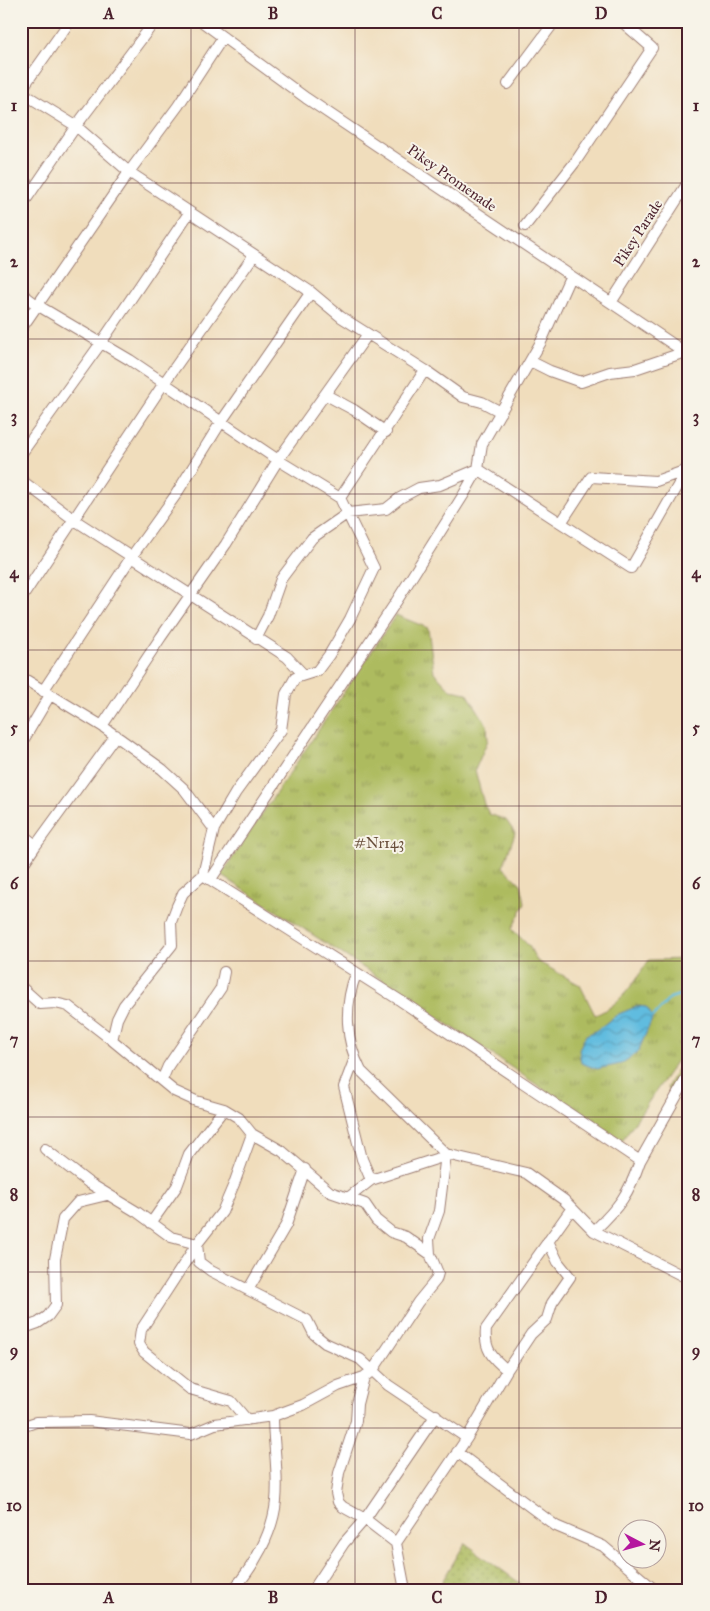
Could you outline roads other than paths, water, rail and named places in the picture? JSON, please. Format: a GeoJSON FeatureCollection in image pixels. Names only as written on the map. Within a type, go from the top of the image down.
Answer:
{"type":"FeatureCollection","features":[{"type":"Feature","properties":{"kind":"street"},"geometry":{"type":"LineString","coordinates":[[70,21],[21,91],[76,126],[129,172],[311,292],[341,317],[426,370],[464,397],[482,402],[500,412]]}},
{"type":"Feature","properties":{"kind":"street"},"geometry":{"type":"LineString","coordinates":[[21,207],[76,126],[155,21]]}},
{"type":"Feature","properties":{"kind":"street","name":"Pikey Promenade"},"geometry":{"type":"LineString","coordinates":[[201,21],[306,98],[404,162],[570,277],[612,301],[687,351]]}},
{"type":"Feature","properties":{"kind":"street"},"geometry":{"type":"LineString","coordinates":[[508,84],[555,21]]}},
{"type":"Feature","properties":{"kind":"street"},"geometry":{"type":"LineString","coordinates":[[525,226],[576,161],[652,48],[621,21]]}},
{"type":"Feature","properties":{"kind":"street"},"geometry":{"type":"LineString","coordinates":[[21,329],[129,172],[178,106],[223,37]]}},
{"type":"Feature","properties":{"kind":"street","name":"Pikey Parade"},"geometry":{"type":"LineString","coordinates":[[612,301],[689,181]]}},
{"type":"Feature","properties":{"kind":"street"},"geometry":{"type":"LineString","coordinates":[[21,454],[101,343],[189,213]]}},
{"type":"Feature","properties":{"kind":"street"},"geometry":{"type":"LineString","coordinates":[[21,599],[164,383],[254,255]]}},
{"type":"Feature","properties":{"kind":"street"},"geometry":{"type":"LineString","coordinates":[[112,1040],[117,1019],[124,1005],[172,944],[171,922],[183,893],[207,877],[396,602],[478,469],[482,444],[530,361],[570,277]]}},
{"type":"Feature","properties":{"kind":"street"},"geometry":{"type":"LineString","coordinates":[[21,744],[46,693],[132,556],[175,496],[221,422],[311,292]]}},
{"type":"Feature","properties":{"kind":"street"},"geometry":{"type":"LineString","coordinates":[[21,293],[164,383],[278,460],[340,498],[374,568],[334,648],[317,671],[295,678],[286,694],[281,730],[236,792],[214,830],[207,877]]}},
{"type":"Feature","properties":{"kind":"street"},"geometry":{"type":"LineString","coordinates":[[102,726],[226,544],[278,460],[368,334]]}},
{"type":"Feature","properties":{"kind":"street"},"geometry":{"type":"LineString","coordinates":[[530,361],[550,372],[581,382],[610,372],[635,369],[687,351]]}},
{"type":"Feature","properties":{"kind":"street"},"geometry":{"type":"LineString","coordinates":[[340,498],[426,370]]}},
{"type":"Feature","properties":{"kind":"street"},"geometry":{"type":"LineString","coordinates":[[326,395],[354,410],[386,432]]}},
{"type":"Feature","properties":{"kind":"street"},"geometry":{"type":"LineString","coordinates":[[256,639],[268,616],[281,579],[312,538],[348,513],[386,509],[400,498],[419,488],[440,484],[478,469]]}},
{"type":"Feature","properties":{"kind":"street"},"geometry":{"type":"LineString","coordinates":[[478,469],[631,568],[688,469]]}},
{"type":"Feature","properties":{"kind":"street"},"geometry":{"type":"LineString","coordinates":[[562,523],[591,477],[656,481],[688,469]]}},
{"type":"Feature","properties":{"kind":"street"},"geometry":{"type":"LineString","coordinates":[[21,480],[73,519],[132,556],[189,596],[287,657],[304,675]]}},
{"type":"Feature","properties":{"kind":"street"},"geometry":{"type":"LineString","coordinates":[[21,678],[116,735],[162,769],[184,789],[214,830]]}},
{"type":"Feature","properties":{"kind":"street"},"geometry":{"type":"LineString","coordinates":[[21,867],[116,735]]}},
{"type":"Feature","properties":{"kind":"street"},"geometry":{"type":"LineString","coordinates":[[21,834],[36,845]]}},
{"type":"Feature","properties":{"kind":"street"},"geometry":{"type":"LineString","coordinates":[[207,877],[401,1001],[640,1161]]}},
{"type":"Feature","properties":{"kind":"street"},"geometry":{"type":"LineString","coordinates":[[162,1080],[168,1066],[221,988],[224,972]]}},
{"type":"Feature","properties":{"kind":"street"},"geometry":{"type":"LineString","coordinates":[[356,974],[350,990],[348,1020],[355,1058],[361,1071],[445,1155]]}},
{"type":"Feature","properties":{"kind":"street"},"geometry":{"type":"LineString","coordinates":[[21,987],[40,1004],[55,1003],[68,1006],[185,1097],[224,1109],[239,1118],[252,1134],[282,1151],[330,1192],[365,1204],[376,1220],[391,1232],[406,1237],[430,1254]]}},
{"type":"Feature","properties":{"kind":"street"},"geometry":{"type":"LineString","coordinates":[[355,1058],[344,1087],[362,1159],[371,1180]]}},
{"type":"Feature","properties":{"kind":"street"},"geometry":{"type":"LineString","coordinates":[[594,1231],[622,1201],[631,1187],[640,1161],[686,1088],[689,1074]]}},
{"type":"Feature","properties":{"kind":"street"},"geometry":{"type":"LineString","coordinates":[[151,1222],[177,1186],[189,1154],[224,1109]]}},
{"type":"Feature","properties":{"kind":"street"},"geometry":{"type":"LineString","coordinates":[[247,1420],[231,1401],[190,1389],[144,1352],[139,1344],[141,1330],[197,1244],[222,1212],[252,1134]]}},
{"type":"Feature","properties":{"kind":"street"},"geometry":{"type":"LineString","coordinates":[[44,1150],[107,1195],[151,1222],[171,1237],[197,1244]]}},
{"type":"Feature","properties":{"kind":"street"},"geometry":{"type":"LineString","coordinates":[[21,1427],[36,1422],[89,1421],[191,1434],[214,1424],[273,1416],[304,1405],[331,1389],[364,1377],[373,1370],[418,1302],[436,1280],[438,1273],[430,1254],[429,1239],[438,1212],[445,1155]]}},
{"type":"Feature","properties":{"kind":"street"},"geometry":{"type":"LineString","coordinates":[[348,1198],[371,1180],[445,1155],[518,1169],[538,1181],[572,1208],[594,1231],[689,1279]]}},
{"type":"Feature","properties":{"kind":"street"},"geometry":{"type":"LineString","coordinates":[[248,1290],[286,1225],[305,1169]]}},
{"type":"Feature","properties":{"kind":"street"},"geometry":{"type":"LineString","coordinates":[[21,1329],[38,1323],[48,1316],[56,1305],[55,1259],[63,1219],[78,1202],[107,1195]]}},
{"type":"Feature","properties":{"kind":"street"},"geometry":{"type":"LineString","coordinates":[[507,1370],[489,1353],[486,1344],[486,1329],[572,1208]]}},
{"type":"Feature","properties":{"kind":"street"},"geometry":{"type":"LineString","coordinates":[[396,1543],[467,1438],[507,1370],[531,1334],[547,1319],[552,1303],[570,1277],[558,1262],[548,1241]]}},
{"type":"Feature","properties":{"kind":"street"},"geometry":{"type":"LineString","coordinates":[[197,1244],[199,1262],[211,1271],[307,1320],[314,1334],[325,1343],[360,1359],[388,1384],[467,1438]]}},
{"type":"Feature","properties":{"kind":"street"},"geometry":{"type":"LineString","coordinates":[[364,1377],[357,1404],[356,1422],[339,1473],[336,1493],[338,1502],[343,1507],[365,1519],[396,1543],[405,1590]]}},
{"type":"Feature","properties":{"kind":"street"},"geometry":{"type":"LineString","coordinates":[[313,1590],[344,1543],[365,1519],[436,1415]]}},
{"type":"Feature","properties":{"kind":"street"},"geometry":{"type":"LineString","coordinates":[[233,1590],[252,1565],[265,1538],[274,1512],[276,1490],[273,1416]]}},
{"type":"Feature","properties":{"kind":"street"},"geometry":{"type":"LineString","coordinates":[[457,1452],[556,1526],[603,1546],[655,1590]]}},
{"type":"Feature","properties":{"kind":"water"},"geometry":{"type":"Polygon","coordinates":[[[636,1006],[646,1007],[653,1017],[638,1052],[621,1064],[597,1069],[581,1063],[579,1049],[586,1035],[616,1015],[636,1006]]]}},
{"type":"Feature","properties":{"kind":"waterway"},"geometry":{"type":"LineString","coordinates":[[653,1017],[670,998],[689,992]]}},
{"type":"Feature","properties":{"kind":"park label","name":"#Nr143"},"geometry":{"type":"Point","coordinates":[379,843]}}]}
